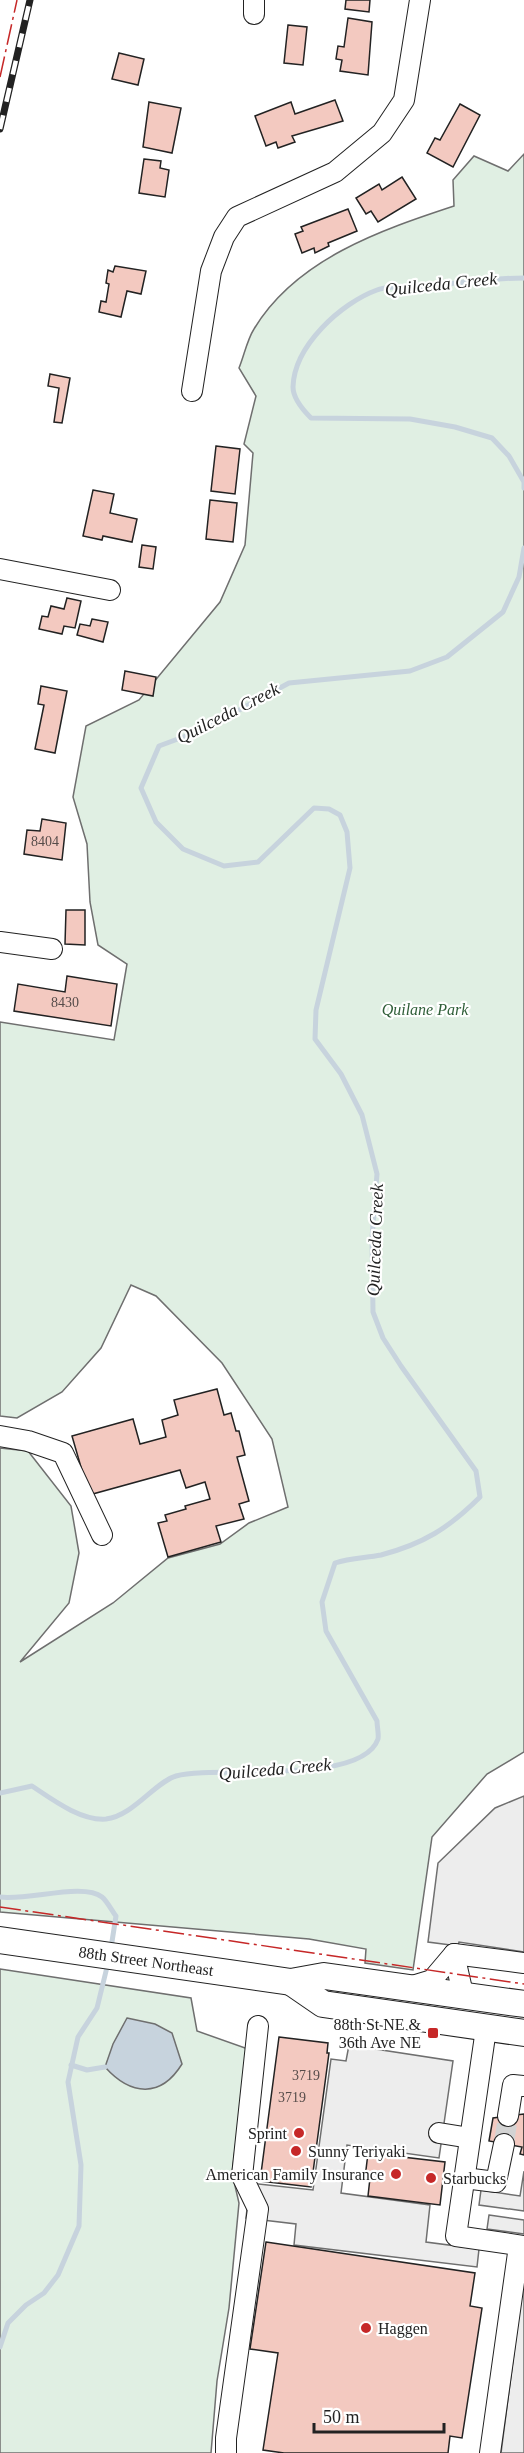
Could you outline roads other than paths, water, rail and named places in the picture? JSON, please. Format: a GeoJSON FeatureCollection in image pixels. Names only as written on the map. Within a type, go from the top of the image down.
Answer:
{"type":"FeatureCollection","features":[{"type":"Feature","properties":{"kind":"main road","name":"88th Street Northeast"},"geometry":{"type":"LineString","coordinates":[[0,1940],[291,1982],[324,1976],[524,2004]]}},
{"type":"Feature","properties":{"kind":"main road","name":"88th Street Northeast"},"geometry":{"type":"LineString","coordinates":[[291,1982],[323,2004],[524,2033]]}},
{"type":"Feature","properties":{"kind":"main road"},"geometry":{"type":"LineString","coordinates":[[379,2013],[399,2001],[446,2007],[463,1994]]}},
{"type":"Feature","properties":{"kind":"main road"},"geometry":{"type":"LineString","coordinates":[[486,2029],[493,2014],[524,2018]]}},
{"type":"Feature","properties":{"kind":"street"},"geometry":{"type":"LineString","coordinates":[[192,391],[211,271],[224,237],[237,217],[334,172],[382,133],[404,100],[420,0]]}},
{"type":"Feature","properties":{"kind":"street"},"geometry":{"type":"LineString","coordinates":[[0,569],[110,590]]}},
{"type":"Feature","properties":{"kind":"street"},"geometry":{"type":"LineString","coordinates":[[0,942],[52,949]]}},
{"type":"Feature","properties":{"kind":"street"},"geometry":{"type":"LineString","coordinates":[[0,1436],[28,1441],[63,1453],[102,1535]]}},
{"type":"Feature","properties":{"kind":"street"},"geometry":{"type":"LineString","coordinates":[[454,1954],[524,1964]]}},
{"type":"Feature","properties":{"kind":"street"},"geometry":{"type":"LineString","coordinates":[[408,1987],[432,1980],[454,1954]]}},
{"type":"Feature","properties":{"kind":"street"},"geometry":{"type":"LineString","coordinates":[[454,1954],[463,1994]]}},
{"type":"Feature","properties":{"kind":"street"},"geometry":{"type":"LineString","coordinates":[[226,2453],[225,2438],[258,2209],[242,2176],[258,2026]]}},
{"type":"Feature","properties":{"kind":"street"},"geometry":{"type":"LineString","coordinates":[[486,2029],[456,2236],[521,2246],[490,2453]]}},
{"type":"Feature","properties":{"kind":"street"},"geometry":{"type":"LineString","coordinates":[[508,2116],[513,2085],[524,2086]]}},
{"type":"Feature","properties":{"kind":"street"},"geometry":{"type":"LineString","coordinates":[[439,2133],[470,2138]]}},
{"type":"Feature","properties":{"kind":"street"},"geometry":{"type":"LineString","coordinates":[[464,2178],[496,2182],[504,2144]]}},
{"type":"Feature","properties":{"kind":"waterway","name":"Quilceda Creek"},"geometry":{"type":"LineString","coordinates":[[524,278],[389,287],[363,296],[335,316],[311,342],[301,356],[295,372],[293,387],[297,400],[311,418],[410,419],[455,427],[492,438],[509,456],[524,482],[524,488]]}},
{"type":"Feature","properties":{"kind":"waterway","name":"Quilceda Creek"},"geometry":{"type":"LineString","coordinates":[[0,1793],[32,1786],[77,1813],[87,1817],[106,1819],[125,1812],[168,1779],[176,1776],[195,1773],[317,1768],[345,1763],[366,1754],[378,1739],[377,1721],[326,1631],[322,1602],[335,1563],[381,1555],[410,1546],[435,1534],[480,1497],[476,1471],[401,1366],[383,1338],[373,1312],[372,1238],[377,1174],[362,1115],[341,1074],[315,1039],[316,1010],[350,868],[347,832],[340,815],[329,809],[314,808],[258,862],[224,866],[183,849],[156,822],[141,788],[159,746],[202,730],[289,683],[410,671],[447,657],[503,612],[519,577],[524,548]]}},
{"type":"Feature","properties":{"kind":"waterway","name":"Quilceda Creek"},"geometry":{"type":"LineString","coordinates":[[0,1897],[25,1897],[69,1891],[82,1891],[102,1897],[116,1916],[111,1948]]}},
{"type":"Feature","properties":{"kind":"waterway","name":"Quilceda Creek"},"geometry":{"type":"LineString","coordinates":[[0,2347],[8,2323],[26,2305],[44,2293],[58,2275],[79,2226],[81,2165],[68,2082],[78,2037],[97,2008],[108,1963]]}},
{"type":"Feature","properties":{"kind":"waterway"},"geometry":{"type":"LineString","coordinates":[[71,2065],[87,2070],[105,2067]]}},
{"type":"Feature","properties":{"kind":"tunnel"},"geometry":{"type":"LineString","coordinates":[[504,2144],[508,2116]]}},
{"type":"Feature","properties":{"kind":"railway"},"geometry":{"type":"LineString","coordinates":[[0,129],[30,0]]}},
{"type":"Feature","properties":{"kind":"place","name":"88th St NE & 36th Ave NE"},"geometry":{"type":"Point","coordinates":[433,2033]}},
{"type":"Feature","properties":{"kind":"place","name":"Sprint"},"geometry":{"type":"Point","coordinates":[299,2133]}},
{"type":"Feature","properties":{"kind":"place","name":"Sunny Teriyaki"},"geometry":{"type":"Point","coordinates":[296,2151]}},
{"type":"Feature","properties":{"kind":"place","name":"American Family Insurance"},"geometry":{"type":"Point","coordinates":[396,2174]}},
{"type":"Feature","properties":{"kind":"place","name":"Starbucks"},"geometry":{"type":"Point","coordinates":[431,2178]}},
{"type":"Feature","properties":{"kind":"place","name":"Haggen"},"geometry":{"type":"Point","coordinates":[366,2328]}},
{"type":"Feature","properties":{"kind":"park label","name":"Quilane Park"},"geometry":{"type":"Point","coordinates":[425,1009]}}]}
